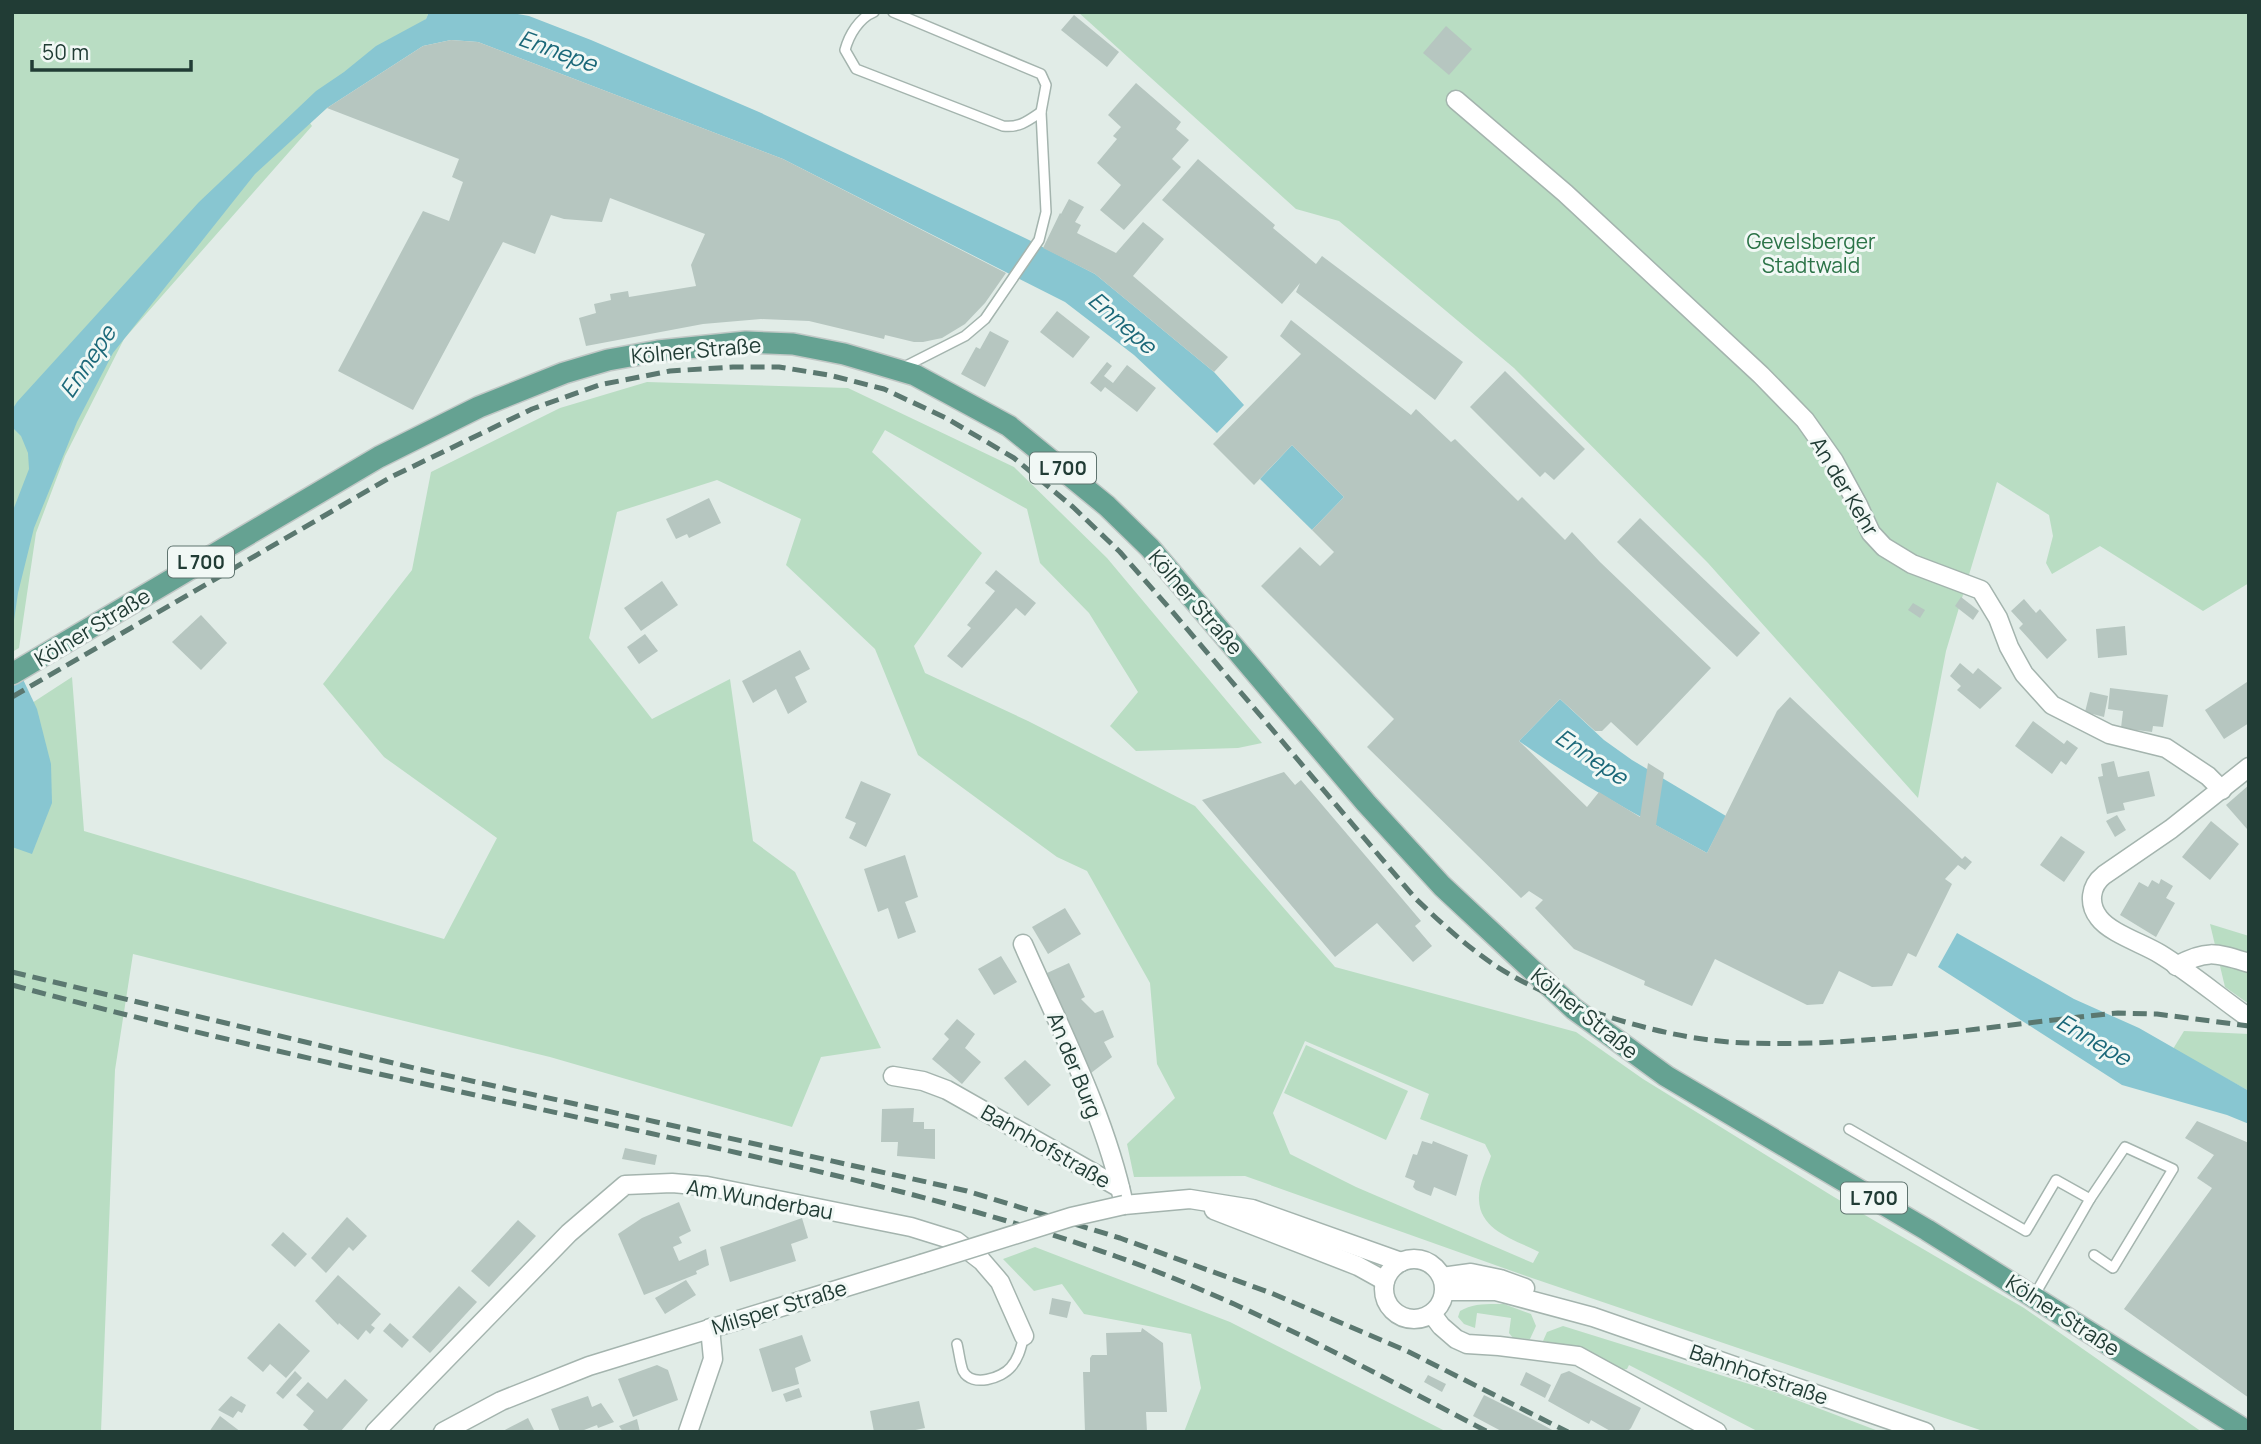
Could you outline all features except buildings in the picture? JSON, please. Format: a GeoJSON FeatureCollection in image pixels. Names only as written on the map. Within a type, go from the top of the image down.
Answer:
{"type":"FeatureCollection","features":[{"type":"Feature","properties":{"kind":"main road","name":"Kölner Straße"},"geometry":{"type":"LineString","coordinates":[[18,671],[379,457],[479,407],[564,373],[608,360],[646,353],[746,342],[793,344],[844,354],[915,375],[1009,426],[1107,506],[1150,548],[1366,803],[1442,886],[1574,1009],[1666,1076],[1927,1230],[2248,1432]]}},
{"type":"Feature","properties":{"kind":"street","name":"An der Kehr"},"geometry":{"type":"LineString","coordinates":[[1456,100],[1565,193],[1761,375],[1805,420],[1834,461],[1871,533],[1884,547],[1912,564],[1981,590],[1998,618],[2009,648],[2024,674],[2052,705],[2109,734],[2166,748],[2208,776],[2222,790]]}},
{"type":"Feature","properties":{"kind":"street"},"geometry":{"type":"LineString","coordinates":[[2249,767],[2171,829],[2096,881],[2092,895],[2095,911],[2103,923],[2161,955],[2249,1018]]}},
{"type":"Feature","properties":{"kind":"street","name":"An der Burg"},"geometry":{"type":"LineString","coordinates":[[1023,944],[1077,1068],[1100,1127],[1122,1196]]}},
{"type":"Feature","properties":{"kind":"street"},"geometry":{"type":"LineString","coordinates":[[2176,966],[2194,956],[2207,953],[2221,954],[2249,963]]}},
{"type":"Feature","properties":{"kind":"street","name":"Bahnhofstraße"},"geometry":{"type":"LineString","coordinates":[[893,1076],[923,1081],[947,1090],[1122,1196],[1190,1199],[1252,1209],[1401,1262],[1419,1260],[1437,1269],[1443,1284],[1496,1292],[1592,1317],[1925,1432]]}},
{"type":"Feature","properties":{"kind":"street","name":"Am Wunderbau"},"geometry":{"type":"LineString","coordinates":[[375,1432],[569,1233],[625,1185],[672,1183],[707,1186],[911,1227],[956,1241],[982,1261],[1000,1282],[1024,1336]]}},
{"type":"Feature","properties":{"kind":"street","name":"Milsper Straße"},"geometry":{"type":"LineString","coordinates":[[443,1432],[501,1401],[552,1379],[626,1353],[1071,1217],[1122,1196]]}},
{"type":"Feature","properties":{"kind":"street","name":"Bahnhofstraße"},"geometry":{"type":"LineString","coordinates":[[1190,1199],[1358,1266],[1385,1281]]}},
{"type":"Feature","properties":{"kind":"street"},"geometry":{"type":"LineString","coordinates":[[1401,1262],[1394,1267],[1385,1281],[1386,1299],[1397,1314],[1415,1320],[1432,1314],[1438,1308],[1443,1284]]}},
{"type":"Feature","properties":{"kind":"street"},"geometry":{"type":"LineString","coordinates":[[1432,1314],[1456,1339],[1467,1344],[1578,1356],[1717,1432]]}},
{"type":"Feature","properties":{"kind":"street"},"geometry":{"type":"LineString","coordinates":[[688,1432],[713,1359],[710,1328]]}},
{"type":"Feature","properties":{"kind":"lane"},"geometry":{"type":"LineString","coordinates":[[874,12],[866,15],[848,39],[845,50],[856,69],[1003,127],[1026,123],[1041,112]]}},
{"type":"Feature","properties":{"kind":"lane"},"geometry":{"type":"LineString","coordinates":[[893,12],[1041,74],[1046,85],[1041,112],[1046,212],[1039,240],[985,319],[965,336],[897,370]]}},
{"type":"Feature","properties":{"kind":"lane"},"geometry":{"type":"LineString","coordinates":[[1849,1129],[2026,1231],[2056,1180],[2090,1199]]}},
{"type":"Feature","properties":{"kind":"lane"},"geometry":{"type":"LineString","coordinates":[[2034,1296],[2090,1199],[2125,1147],[2173,1169],[2113,1268],[2094,1255]]}},
{"type":"Feature","properties":{"kind":"lane"},"geometry":{"type":"LineString","coordinates":[[957,1344],[964,1372],[969,1377],[996,1378],[1010,1368],[1019,1355],[1024,1336]]}},
{"type":"Feature","properties":{"kind":"green space"},"geometry":{"type":"Polygon","coordinates":[[[12,12],[429,12],[426,19],[310,123],[312,126],[124,339],[65,456],[36,533],[19,648],[12,652],[12,12]]]}},
{"type":"Feature","properties":{"kind":"green space","name":"Gevelsberger Stadtwald"},"geometry":{"type":"Polygon","coordinates":[[[1078,12],[2249,12],[2249,583],[2203,611],[2100,546],[2052,574],[2046,563],[2053,536],[2049,515],[1997,482],[1946,651],[1918,798],[1708,563],[1514,368],[1339,221],[1296,209],[1078,12]]]}},
{"type":"Feature","properties":{"kind":"green space"},"geometry":{"type":"Polygon","coordinates":[[[647,382],[848,388],[1014,467],[1107,558],[1262,743],[1238,748],[1136,751],[1110,726],[1138,692],[1089,613],[1040,563],[1027,509],[885,430],[872,452],[982,553],[914,646],[925,673],[1028,721],[1195,806],[1335,967],[1576,1032],[1643,1079],[1834,1197],[2024,1308],[2202,1432],[1986,1432],[1526,1276],[1245,1176],[1134,1177],[1127,1144],[1175,1098],[1157,1064],[1150,983],[1087,871],[1057,857],[918,755],[875,649],[786,565],[801,519],[717,480],[617,512],[589,638],[652,719],[730,679],[753,841],[795,872],[881,1048],[821,1057],[792,1127],[550,1057],[133,954],[115,1070],[101,1432],[12,1432],[12,716],[72,677],[84,831],[444,939],[497,838],[384,757],[323,684],[412,570],[431,472],[560,408],[647,382]],[[1305,1041],[1273,1113],[1290,1154],[1356,1187],[1533,1263],[1539,1252],[1492,1227],[1481,1211],[1480,1189],[1491,1156],[1485,1144],[1420,1119],[1429,1094],[1305,1041]]]}},
{"type":"Feature","properties":{"kind":"green space"},"geometry":{"type":"Polygon","coordinates":[[[2210,924],[2249,936],[2249,1004],[2225,987],[2210,924]]]}},
{"type":"Feature","properties":{"kind":"green space"},"geometry":{"type":"Polygon","coordinates":[[[2184,1031],[2249,1034],[2249,1091],[2173,1049],[2184,1031]]]}},
{"type":"Feature","properties":{"kind":"green space"},"geometry":{"type":"Polygon","coordinates":[[[1306,1045],[1408,1091],[1386,1140],[1284,1093],[1306,1045]]]}},
{"type":"Feature","properties":{"kind":"green space"},"geometry":{"type":"Polygon","coordinates":[[[1035,1247],[1230,1322],[1447,1432],[1184,1432],[1201,1388],[1191,1334],[1084,1314],[1062,1284],[1034,1291],[1003,1259],[1035,1247]]]}},
{"type":"Feature","properties":{"kind":"green space"},"geometry":{"type":"Polygon","coordinates":[[[1504,1304],[1531,1314],[1536,1326],[1530,1339],[1513,1338],[1509,1333],[1511,1318],[1477,1313],[1475,1328],[1464,1324],[1458,1317],[1460,1311],[1470,1307],[1504,1304]]]}},
{"type":"Feature","properties":{"kind":"green space"},"geometry":{"type":"Polygon","coordinates":[[[1563,1326],[1778,1393],[1881,1432],[1759,1432],[1629,1365],[1627,1369],[1621,1370],[1580,1349],[1543,1341],[1547,1332],[1563,1326]]]}},
{"type":"Feature","properties":{"kind":"water","name":"Ennepe"},"geometry":{"type":"Polygon","coordinates":[[[429,12],[506,12],[529,16],[759,112],[1029,240],[1095,274],[1214,372],[1244,405],[1217,433],[1134,355],[1065,302],[783,159],[478,42],[451,40],[423,46],[327,108],[255,174],[113,353],[77,422],[34,528],[18,593],[12,634],[12,513],[29,469],[28,453],[21,436],[12,427],[12,410],[17,402],[199,202],[316,91],[376,46],[426,19],[429,12]]]}},
{"type":"Feature","properties":{"kind":"water"},"geometry":{"type":"Polygon","coordinates":[[[1292,445],[1344,497],[1312,530],[1260,479],[1292,445]]]}},
{"type":"Feature","properties":{"kind":"water"},"geometry":{"type":"Polygon","coordinates":[[[12,656],[37,709],[51,764],[52,803],[32,854],[12,847],[12,656]]]}},
{"type":"Feature","properties":{"kind":"water","name":"Ennepe"},"geometry":{"type":"Polygon","coordinates":[[[1560,699],[1604,740],[1632,760],[1726,816],[1707,853],[1588,786],[1519,741],[1560,699]]]}},
{"type":"Feature","properties":{"kind":"water","name":"Ennepe"},"geometry":{"type":"Polygon","coordinates":[[[1957,933],[2074,999],[2139,1028],[2249,1091],[2249,1124],[2227,1115],[2122,1085],[1938,967],[1957,933]]]}},
{"type":"Feature","properties":{"kind":"railway"},"geometry":{"type":"LineString","coordinates":[[12,697],[391,477],[532,409],[599,385],[670,371],[779,367],[829,375],[884,389],[946,418],[1014,458],[1073,507],[1120,552],[1415,898],[1485,959],[1552,995],[1617,1020],[1651,1029],[1717,1041],[1747,1043],[1840,1042],[2118,1013],[2157,1014],[2249,1026]]}},
{"type":"Feature","properties":{"kind":"railway"},"geometry":{"type":"LineString","coordinates":[[12,972],[427,1071],[967,1191],[1120,1238],[1271,1293],[1407,1351],[1568,1432]]}},
{"type":"Feature","properties":{"kind":"railway"},"geometry":{"type":"LineString","coordinates":[[12,985],[409,1081],[825,1173],[1000,1219],[1115,1256],[1211,1294],[1304,1337],[1488,1432]]}}]}
